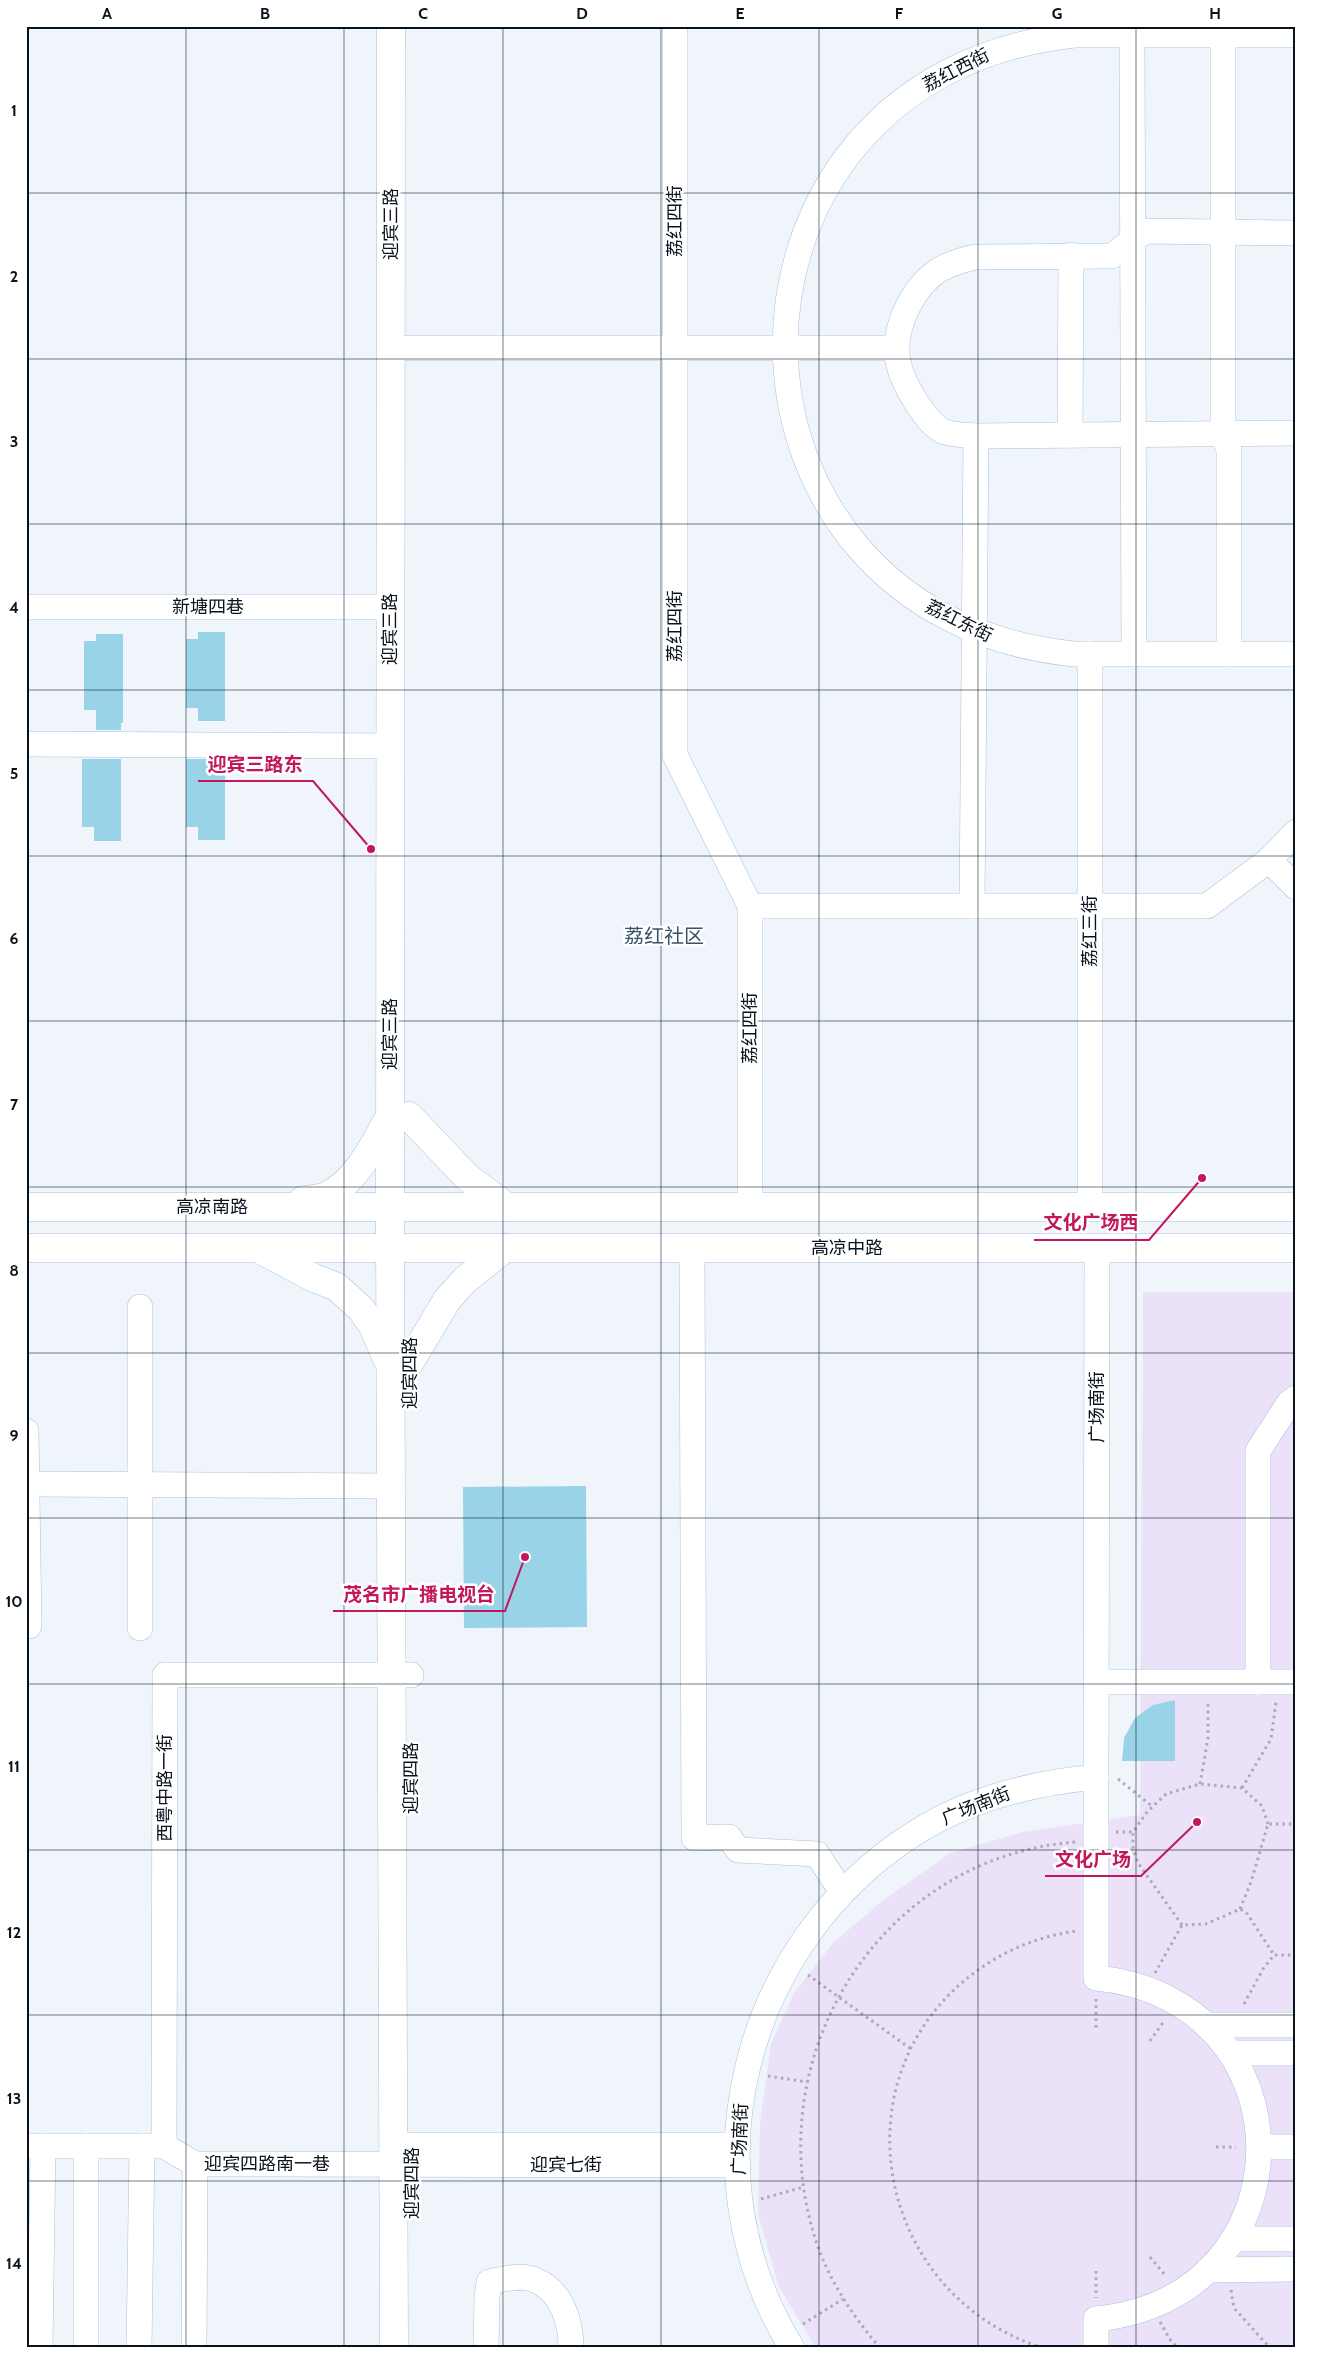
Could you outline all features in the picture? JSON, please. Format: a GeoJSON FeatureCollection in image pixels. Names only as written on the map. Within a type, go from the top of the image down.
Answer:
{"type":"FeatureCollection","features":[{"type":"Feature","properties":{"kind":"main road","name":"迎宾三路"},"geometry":{"type":"LineString","coordinates":[[391,26],[390,746],[400,1115]]}},
{"type":"Feature","properties":{"kind":"main road","name":"迎宾三路"},"geometry":{"type":"LineString","coordinates":[[398,1228],[409,348],[409,26]]}},
{"type":"Feature","properties":{"kind":"main road"},"geometry":{"type":"LineString","coordinates":[[260,1207],[326,1196],[342,1184],[364,1162],[400,1115],[467,1177],[507,1207]]}},
{"type":"Feature","properties":{"kind":"main road","name":"高凉南路"},"geometry":{"type":"LineString","coordinates":[[26,1207],[260,1207],[398,1228]]}},
{"type":"Feature","properties":{"kind":"main road"},"geometry":{"type":"LineString","coordinates":[[128,1207],[128,1248]]}},
{"type":"Feature","properties":{"kind":"main road"},"geometry":{"type":"LineString","coordinates":[[26,1248],[257,1248],[398,1228],[507,1207],[1296,1207]]}},
{"type":"Feature","properties":{"kind":"main road"},"geometry":{"type":"LineString","coordinates":[[636,1207],[636,1248]]}},
{"type":"Feature","properties":{"kind":"main road","name":"高凉中路"},"geometry":{"type":"LineString","coordinates":[[398,1228],[505,1248],[1296,1248]]}},
{"type":"Feature","properties":{"kind":"main road","name":"迎宾四路"},"geometry":{"type":"LineString","coordinates":[[398,1228],[403,2154],[413,2348]]}},
{"type":"Feature","properties":{"kind":"main road"},"geometry":{"type":"LineString","coordinates":[[257,1248],[314,1278],[337,1287],[361,1309],[400,1365],[447,1300],[464,1281],[505,1248]]}},
{"type":"Feature","properties":{"kind":"main road","name":"迎宾四路"},"geometry":{"type":"LineString","coordinates":[[400,1365],[391,1486],[401,1675]]}},
{"type":"Feature","properties":{"kind":"main road","name":"迎宾四路"},"geometry":{"type":"LineString","coordinates":[[394,2348],[403,2154]]}},
{"type":"Feature","properties":{"kind":"street","name":"荔红四街"},"geometry":{"type":"LineString","coordinates":[[675,26],[675,755],[750,906],[750,1207]]}},
{"type":"Feature","properties":{"kind":"street","name":"荔红西街"},"geometry":{"type":"LineString","coordinates":[[784,348],[789,290],[804,233],[831,180],[867,133],[910,94],[961,64],[1016,44],[1090,30],[1132,35],[1296,35]]}},
{"type":"Feature","properties":{"kind":"street"},"geometry":{"type":"LineString","coordinates":[[1132,35],[1134,654]]}},
{"type":"Feature","properties":{"kind":"street"},"geometry":{"type":"LineString","coordinates":[[1223,35],[1223,434],[1228,450],[1229,654]]}},
{"type":"Feature","properties":{"kind":"street"},"geometry":{"type":"LineString","coordinates":[[1296,233],[1145,231],[1112,256],[975,257],[956,261],[938,271],[924,283],[907,309],[897,348],[904,382],[933,424],[944,432],[976,436],[1296,433]]}},
{"type":"Feature","properties":{"kind":"street"},"geometry":{"type":"LineString","coordinates":[[1060,255],[1070,435]]}},
{"type":"Feature","properties":{"kind":"street"},"geometry":{"type":"LineString","coordinates":[[409,348],[897,348]]}},
{"type":"Feature","properties":{"kind":"street","name":"荔红东街"},"geometry":{"type":"LineString","coordinates":[[784,348],[790,406],[797,434],[807,462],[833,513],[850,537],[890,579],[937,613],[974,631],[1017,646],[1045,651],[1090,654],[1296,654]]}},
{"type":"Feature","properties":{"kind":"street"},"geometry":{"type":"LineString","coordinates":[[972,906],[976,436]]}},
{"type":"Feature","properties":{"kind":"street","name":"新塘四巷"},"geometry":{"type":"LineString","coordinates":[[26,607],[390,607]]}},
{"type":"Feature","properties":{"kind":"street","name":"荔红三街"},"geometry":{"type":"LineString","coordinates":[[1090,654],[1090,1207]]}},
{"type":"Feature","properties":{"kind":"street"},"geometry":{"type":"LineString","coordinates":[[26,744],[390,746]]}},
{"type":"Feature","properties":{"kind":"street"},"geometry":{"type":"LineString","coordinates":[[750,906],[1207,906],[1269,860],[1296,832]]}},
{"type":"Feature","properties":{"kind":"street"},"geometry":{"type":"LineString","coordinates":[[1269,860],[1296,887]]}},
{"type":"Feature","properties":{"kind":"street"},"geometry":{"type":"LineString","coordinates":[[692,1248],[694,1838],[728,1837],[738,1850],[817,1854],[842,1892]]}},
{"type":"Feature","properties":{"kind":"street","name":"广场南街"},"geometry":{"type":"LineString","coordinates":[[788,2342],[758,2277],[749,2246],[741,2205],[738,2154],[739,2119],[746,2072],[759,2026],[771,1996],[789,1962],[821,1915],[842,1892],[890,1850],[916,1832],[973,1803],[1034,1785],[1096,1777],[1097,1248]]}},
{"type":"Feature","properties":{"kind":"street"},"geometry":{"type":"LineString","coordinates":[[140,1307],[140,1628]]}},
{"type":"Feature","properties":{"kind":"street"},"geometry":{"type":"LineString","coordinates":[[1096,1682],[1278,1682],[1258,1451],[1289,1403],[1296,1398]]}},
{"type":"Feature","properties":{"kind":"street"},"geometry":{"type":"LineString","coordinates":[[26,1431],[28,1626]]}},
{"type":"Feature","properties":{"kind":"street"},"geometry":{"type":"LineString","coordinates":[[27,1484],[391,1486]]}},
{"type":"Feature","properties":{"kind":"street","name":"西粤中路一街"},"geometry":{"type":"LineString","coordinates":[[154,2146],[165,1675],[401,1675]]}},
{"type":"Feature","properties":{"kind":"street"},"geometry":{"type":"LineString","coordinates":[[1096,1777],[1096,1978],[1118,1980],[1147,1988],[1178,2002],[1206,2024],[1231,2053],[1254,2103],[1260,2147],[1255,2189],[1248,2210],[1220,2270]]}},
{"type":"Feature","properties":{"kind":"street"},"geometry":{"type":"LineString","coordinates":[[1206,2024],[1296,2025]]}},
{"type":"Feature","properties":{"kind":"street"},"geometry":{"type":"LineString","coordinates":[[1231,2053],[1296,2053]]}},
{"type":"Feature","properties":{"kind":"street"},"geometry":{"type":"LineString","coordinates":[[40,2348],[34,2146],[154,2146],[139,2348]]}},
{"type":"Feature","properties":{"kind":"street"},"geometry":{"type":"LineString","coordinates":[[86,2146],[86,2348]]}},
{"type":"Feature","properties":{"kind":"street","name":"迎宾四路南一巷"},"geometry":{"type":"LineString","coordinates":[[154,2146],[195,2164],[403,2154]]}},
{"type":"Feature","properties":{"kind":"street"},"geometry":{"type":"LineString","coordinates":[[1260,2147],[1296,2147]]}},
{"type":"Feature","properties":{"kind":"street","name":"迎宾七街"},"geometry":{"type":"LineString","coordinates":[[403,2154],[738,2154]]}},
{"type":"Feature","properties":{"kind":"street"},"geometry":{"type":"LineString","coordinates":[[194,2348],[195,2164]]}},
{"type":"Feature","properties":{"kind":"street"},"geometry":{"type":"LineString","coordinates":[[1233,2239],[1296,2239]]}},
{"type":"Feature","properties":{"kind":"street"},"geometry":{"type":"LineString","coordinates":[[1096,2348],[1096,2318],[1118,2316],[1152,2307],[1220,2270],[1296,2269]]}},
{"type":"Feature","properties":{"kind":"street"},"geometry":{"type":"LineString","coordinates":[[486,2348],[489,2282],[517,2278],[535,2280],[549,2289],[564,2308],[571,2328],[571,2348]]}},
{"type":"Feature","properties":{"kind":"path"},"geometry":{"type":"LineString","coordinates":[[1200,1784],[1208,1738],[1209,1682]]}},
{"type":"Feature","properties":{"kind":"path"},"geometry":{"type":"LineString","coordinates":[[1242,1788],[1271,1739],[1278,1682]]}},
{"type":"Feature","properties":{"kind":"path"},"geometry":{"type":"LineString","coordinates":[[1096,1777],[1116,1778],[1153,1807]]}},
{"type":"Feature","properties":{"kind":"path"},"geometry":{"type":"LineString","coordinates":[[1200,1784],[1242,1788],[1262,1806],[1268,1824],[1240,1909],[1206,1924],[1182,1925],[1138,1863],[1133,1848],[1133,1832],[1166,1794],[1200,1784]]}},
{"type":"Feature","properties":{"kind":"path"},"geometry":{"type":"LineString","coordinates":[[1268,1824],[1296,1824]]}},
{"type":"Feature","properties":{"kind":"path"},"geometry":{"type":"LineString","coordinates":[[880,2348],[843,2300],[815,2238],[804,2187],[800,2138],[807,2082],[818,2041],[838,1997],[866,1954],[912,1908],[939,1888],[968,1872],[1014,1854],[1062,1843],[1096,1840]]}},
{"type":"Feature","properties":{"kind":"path"},"geometry":{"type":"LineString","coordinates":[[1240,1909],[1246,1912],[1274,1955]]}},
{"type":"Feature","properties":{"kind":"path"},"geometry":{"type":"LineString","coordinates":[[1147,1988],[1182,1925]]}},
{"type":"Feature","properties":{"kind":"path"},"geometry":{"type":"LineString","coordinates":[[1043,2348],[1005,2333],[966,2307],[933,2273],[908,2232],[894,2187],[889,2140],[895,2093],[911,2050],[922,2029],[951,1992],[987,1964],[1028,1943],[1074,1932],[1096,1930]]}},
{"type":"Feature","properties":{"kind":"path"},"geometry":{"type":"LineString","coordinates":[[1274,1955],[1296,1955]]}},
{"type":"Feature","properties":{"kind":"path"},"geometry":{"type":"LineString","coordinates":[[1234,2025],[1263,1969],[1274,1955]]}},
{"type":"Feature","properties":{"kind":"path"},"geometry":{"type":"LineString","coordinates":[[789,1962],[911,2050]]}},
{"type":"Feature","properties":{"kind":"path"},"geometry":{"type":"LineString","coordinates":[[746,2072],[807,2082]]}},
{"type":"Feature","properties":{"kind":"path"},"geometry":{"type":"LineString","coordinates":[[741,2205],[804,2187]]}},
{"type":"Feature","properties":{"kind":"path"},"geometry":{"type":"LineString","coordinates":[[1220,2270],[1231,2290],[1234,2308],[1270,2348]]}},
{"type":"Feature","properties":{"kind":"path"},"geometry":{"type":"LineString","coordinates":[[788,2342],[843,2300]]}},
{"type":"Feature","properties":{"kind":"path"},"geometry":{"type":"LineString","coordinates":[[1152,2307],[1171,2340],[1178,2348]]}},
{"type":"Feature","properties":{"kind":"path"},"geometry":{"type":"LineString","coordinates":[[1292,2348],[1296,2347]]}},
{"type":"Feature","properties":{"kind":"shaded area"},"geometry":{"type":"Polygon","coordinates":[[[1143,1292],[1296,1292],[1296,2348],[816,2348],[779,2287],[758,2214],[760,2123],[771,2044],[794,1993],[834,1942],[881,1902],[950,1853],[1023,1832],[1140,1815],[1143,1292]]]}},
{"type":"Feature","properties":{"kind":"building"},"geometry":{"type":"Polygon","coordinates":[[[198,632],[225,632],[225,721],[198,721],[198,708],[186,708],[186,639],[198,639],[198,632]]]}},
{"type":"Feature","properties":{"kind":"building"},"geometry":{"type":"Polygon","coordinates":[[[96,634],[123,634],[123,723],[121,723],[121,730],[96,730],[96,710],[84,710],[84,641],[96,641],[96,634]]]}},
{"type":"Feature","properties":{"kind":"building"},"geometry":{"type":"Polygon","coordinates":[[[82,759],[121,759],[121,841],[94,841],[94,827],[82,827],[82,759]]]}},
{"type":"Feature","properties":{"kind":"building"},"geometry":{"type":"Polygon","coordinates":[[[186,759],[225,759],[225,840],[198,840],[198,827],[186,827],[186,759]]]}},
{"type":"Feature","properties":{"kind":"building"},"geometry":{"type":"Polygon","coordinates":[[[586,1486],[587,1627],[464,1628],[463,1487],[586,1486]]]}},
{"type":"Feature","properties":{"kind":"building"},"geometry":{"type":"Polygon","coordinates":[[[1175,1700],[1175,1761],[1122,1761],[1124,1738],[1135,1718],[1153,1705],[1175,1700]]]}},
{"type":"Feature","properties":{"kind":"place","name":"迎宾三路东"},"geometry":{"type":"Point","coordinates":[371,849]}},
{"type":"Feature","properties":{"kind":"place","name":"文化广场西"},"geometry":{"type":"Point","coordinates":[1202,1178]}},
{"type":"Feature","properties":{"kind":"place","name":"茂名市广播电视台"},"geometry":{"type":"Point","coordinates":[525,1557]}},
{"type":"Feature","properties":{"kind":"place","name":"文化广场"},"geometry":{"type":"Point","coordinates":[1197,1822]}},
{"type":"Feature","properties":{"kind":"district","name":"荔红社区"},"geometry":{"type":"Point","coordinates":[664,936]}}]}
